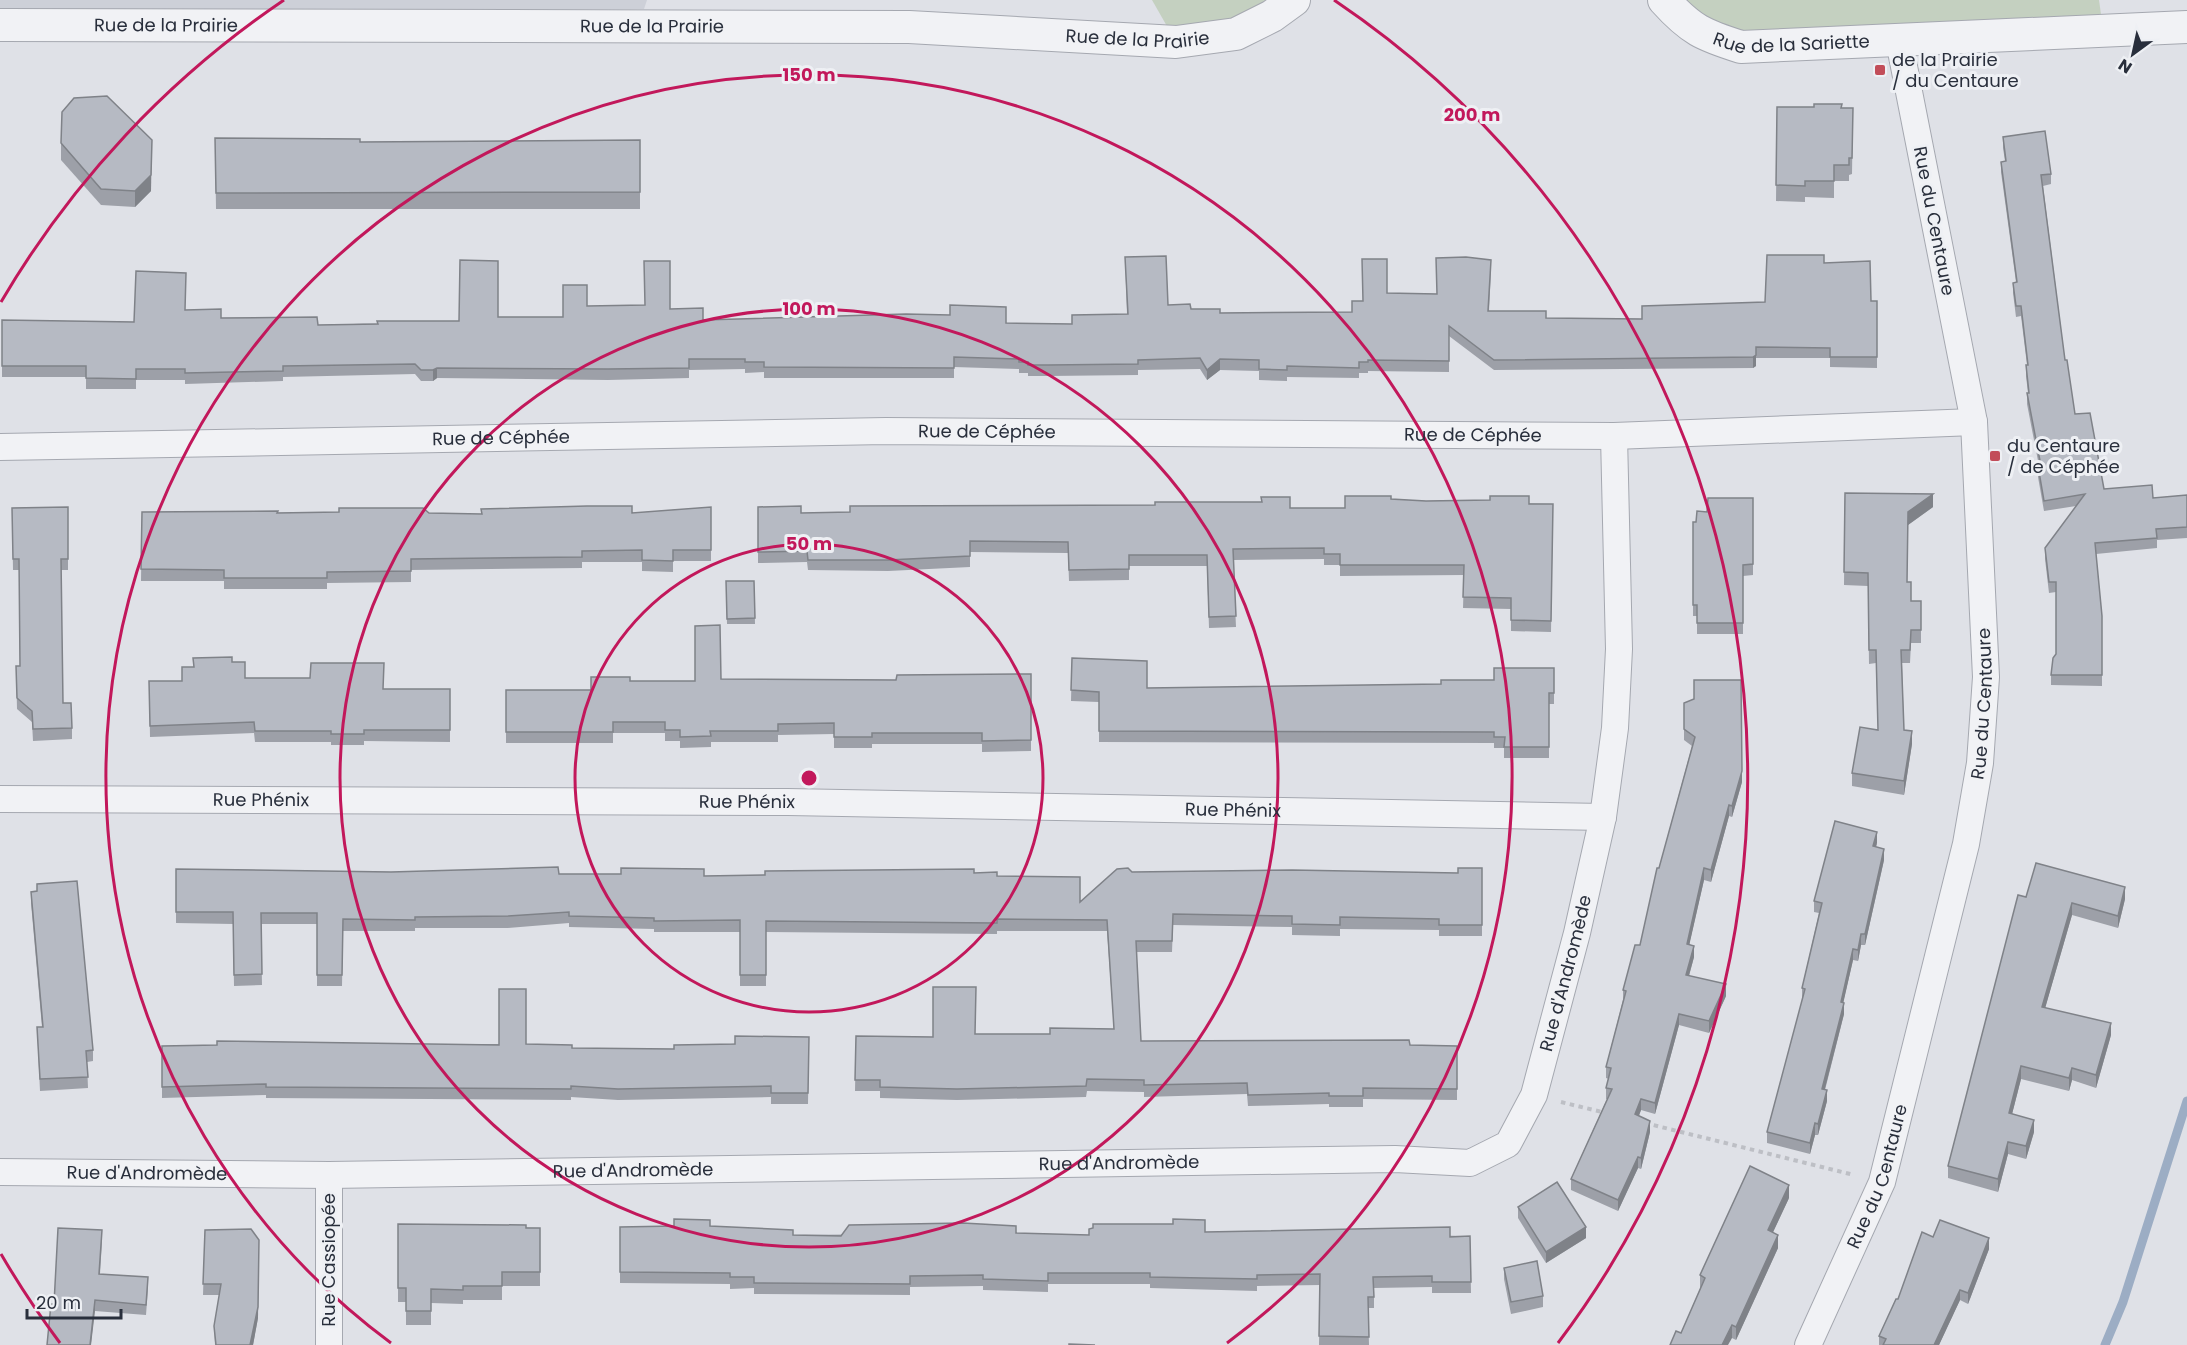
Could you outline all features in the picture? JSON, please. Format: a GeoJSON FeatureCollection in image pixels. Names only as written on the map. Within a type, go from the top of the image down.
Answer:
{"type":"FeatureCollection","features":[{"type":"Feature","properties":{"kind":"street","name":"Rue de la Prairie"},"geometry":{"type":"LineString","coordinates":[[0,25],[909,27],[1176,42],[1236,34],[1272,16],[1294,0]]}},
{"type":"Feature","properties":{"kind":"street","name":"Rue de la Sariette"},"geometry":{"type":"LineString","coordinates":[[1664,0],[1686,24],[1707,36],[1741,47],[2187,27]]}},
{"type":"Feature","properties":{"kind":"street","name":"Rue du Centaure"},"geometry":{"type":"LineString","coordinates":[[1808,1345],[1882,1182],[1966,844],[1980,763],[1986,677],[1974,422],[1899,41]]}},
{"type":"Feature","properties":{"kind":"street","name":"Rue de Céphée"},"geometry":{"type":"LineString","coordinates":[[0,447],[886,431],[1614,436],[1974,422]]}},
{"type":"Feature","properties":{"kind":"street","name":"Rue d'Andromède"},"geometry":{"type":"LineString","coordinates":[[0,1172],[329,1175],[1395,1159],[1470,1163],[1508,1144],[1534,1095],[1577,933],[1603,817],[1615,728],[1619,649],[1614,436]]}},
{"type":"Feature","properties":{"kind":"street","name":"Rue Phénix"},"geometry":{"type":"LineString","coordinates":[[0,799],[788,802],[1603,817]]}},
{"type":"Feature","properties":{"kind":"street","name":"Rue Cassiopée"},"geometry":{"type":"LineString","coordinates":[[329,1175],[329,1345]]}},
{"type":"Feature","properties":{"kind":"path"},"geometry":{"type":"LineString","coordinates":[[1534,1095],[1615,1115]]}},
{"type":"Feature","properties":{"kind":"path"},"geometry":{"type":"LineString","coordinates":[[1639,1121],[1882,1182]]}},
{"type":"Feature","properties":{"kind":"shaded area"},"geometry":{"type":"Polygon","coordinates":[[[0,0],[647,0],[644,9],[0,11],[0,0]]]}},
{"type":"Feature","properties":{"kind":"green space"},"geometry":{"type":"Polygon","coordinates":[[[1152,0],[1294,0],[1176,42],[1152,0]]]}},
{"type":"Feature","properties":{"kind":"green space"},"geometry":{"type":"Polygon","coordinates":[[[1664,0],[2099,0],[2103,29],[1741,47],[1664,0]]]}},
{"type":"Feature","properties":{"kind":"building"},"geometry":{"type":"Polygon","coordinates":[[[107,96],[152,140],[151,175],[135,191],[101,189],[61,143],[62,112],[74,98],[107,96]]]}},
{"type":"Feature","properties":{"kind":"building"},"geometry":{"type":"Polygon","coordinates":[[[1814,104],[1842,104],[1841,108],[1853,108],[1852,158],[1849,158],[1849,165],[1834,165],[1834,181],[1805,181],[1805,186],[1776,185],[1777,107],[1814,107],[1814,104]]]}},
{"type":"Feature","properties":{"kind":"building"},"geometry":{"type":"Polygon","coordinates":[[[2045,131],[2051,174],[2041,175],[2065,360],[2067,360],[2075,414],[2090,413],[2104,489],[2152,485],[2153,498],[2187,495],[2187,527],[2156,529],[2157,538],[2095,543],[2102,616],[2102,675],[2051,675],[2053,658],[2056,654],[2056,582],[2049,582],[2045,548],[2085,494],[2044,501],[2038,466],[2041,466],[2027,393],[2029,393],[2026,365],[2028,365],[2021,306],[2016,306],[2013,283],[2017,282],[2001,162],[2006,161],[2003,137],[2045,131]]]}},
{"type":"Feature","properties":{"kind":"building"},"geometry":{"type":"Polygon","coordinates":[[[215,138],[360,139],[360,142],[640,140],[640,192],[216,193],[215,138]]]}},
{"type":"Feature","properties":{"kind":"building"},"geometry":{"type":"Polygon","coordinates":[[[1767,255],[1824,255],[1824,263],[1870,261],[1871,301],[1877,301],[1877,357],[1830,357],[1830,348],[1756,347],[1756,355],[1753,357],[1494,360],[1449,326],[1449,361],[1368,360],[1368,362],[1359,362],[1359,368],[1287,366],[1287,370],[1259,369],[1259,360],[1220,359],[1207,370],[1200,358],[1138,360],[1138,364],[1028,365],[1028,362],[1019,362],[1019,359],[954,357],[954,368],[764,367],[764,362],[745,362],[745,359],[689,359],[689,368],[437,368],[421,370],[415,364],[283,366],[283,371],[185,373],[185,369],[136,369],[136,379],[86,378],[86,366],[2,366],[2,320],[134,322],[136,271],[186,273],[185,310],[221,309],[221,318],[317,317],[318,325],[378,324],[377,321],[459,321],[460,260],[498,261],[498,317],[563,317],[563,285],[587,285],[587,306],[645,305],[644,261],[670,261],[670,309],[703,308],[703,320],[906,314],[950,315],[950,305],[1006,307],[1006,323],[1072,324],[1072,315],[1128,314],[1125,257],[1166,256],[1168,305],[1190,304],[1191,309],[1220,309],[1220,313],[1352,312],[1352,301],[1363,301],[1362,259],[1387,259],[1387,293],[1437,294],[1436,258],[1466,257],[1491,260],[1488,311],[1546,311],[1546,318],[1642,319],[1642,306],[1765,302],[1767,255]]]}},
{"type":"Feature","properties":{"kind":"building"},"geometry":{"type":"Polygon","coordinates":[[[1845,493],[1933,494],[1908,512],[1907,582],[1911,582],[1911,601],[1921,601],[1921,630],[1911,630],[1910,650],[1901,650],[1904,730],[1912,731],[1904,781],[1852,773],[1860,727],[1878,730],[1876,650],[1869,650],[1868,573],[1844,572],[1845,493]]]}},
{"type":"Feature","properties":{"kind":"building"},"geometry":{"type":"Polygon","coordinates":[[[1345,496],[1391,496],[1391,499],[1426,501],[1490,500],[1490,496],[1529,496],[1529,504],[1553,504],[1551,621],[1511,620],[1511,598],[1463,597],[1464,565],[1340,565],[1340,554],[1324,554],[1324,548],[1233,549],[1236,616],[1209,617],[1207,555],[1129,555],[1129,569],[1069,570],[1068,542],[970,541],[970,556],[888,560],[808,560],[807,551],[758,552],[758,507],[801,506],[801,513],[850,512],[850,506],[1155,505],[1155,502],[1262,502],[1261,497],[1290,497],[1290,508],[1345,508],[1345,496]]]}},
{"type":"Feature","properties":{"kind":"building"},"geometry":{"type":"Polygon","coordinates":[[[1708,498],[1753,498],[1753,564],[1743,565],[1743,623],[1697,623],[1697,605],[1693,605],[1693,522],[1696,522],[1697,511],[1707,512],[1708,498]]]}},
{"type":"Feature","properties":{"kind":"building"},"geometry":{"type":"Polygon","coordinates":[[[632,506],[632,513],[711,507],[711,550],[673,550],[673,561],[642,560],[642,550],[582,551],[582,557],[411,559],[411,571],[327,572],[327,578],[224,578],[224,570],[141,569],[142,512],[278,511],[277,513],[339,512],[339,508],[423,508],[429,513],[482,514],[481,509],[632,506]]]}},
{"type":"Feature","properties":{"kind":"building"},"geometry":{"type":"Polygon","coordinates":[[[68,507],[68,559],[61,559],[63,703],[71,703],[72,728],[33,729],[32,711],[17,698],[16,666],[20,666],[19,559],[13,559],[12,508],[68,507]]]}},
{"type":"Feature","properties":{"kind":"building"},"geometry":{"type":"Polygon","coordinates":[[[726,581],[754,581],[755,618],[727,619],[726,581]]]}},
{"type":"Feature","properties":{"kind":"building"},"geometry":{"type":"Polygon","coordinates":[[[720,625],[721,679],[896,680],[897,675],[1031,674],[1031,740],[982,741],[982,733],[872,733],[872,737],[834,737],[834,723],[778,724],[778,731],[710,731],[711,736],[680,737],[680,730],[665,730],[665,722],[613,722],[613,732],[506,732],[506,690],[591,690],[591,677],[630,677],[630,681],[695,681],[695,626],[720,625]]]}},
{"type":"Feature","properties":{"kind":"building"},"geometry":{"type":"Polygon","coordinates":[[[232,657],[232,662],[245,662],[245,678],[310,678],[311,663],[384,663],[383,689],[450,689],[450,730],[364,730],[364,734],[331,734],[331,731],[255,731],[254,722],[150,726],[149,681],[182,681],[182,667],[194,667],[193,658],[232,657]]]}},
{"type":"Feature","properties":{"kind":"building"},"geometry":{"type":"Polygon","coordinates":[[[1072,658],[1147,661],[1147,688],[1441,684],[1441,680],[1494,680],[1494,668],[1554,668],[1554,693],[1549,693],[1549,747],[1504,747],[1505,737],[1494,737],[1494,732],[1099,731],[1099,692],[1071,690],[1072,658]]]}},
{"type":"Feature","properties":{"kind":"building"},"geometry":{"type":"Polygon","coordinates":[[[1694,680],[1741,680],[1742,771],[1732,806],[1729,805],[1711,870],[1704,868],[1687,944],[1694,946],[1686,975],[1726,984],[1709,1021],[1679,1014],[1655,1103],[1641,1099],[1635,1114],[1650,1121],[1641,1158],[1638,1157],[1618,1200],[1571,1179],[1612,1089],[1606,1088],[1611,1068],[1606,1067],[1626,991],[1623,990],[1635,945],[1640,945],[1657,868],[1659,868],[1695,737],[1684,729],[1684,703],[1694,699],[1694,680]]]}},
{"type":"Feature","properties":{"kind":"building"},"geometry":{"type":"Polygon","coordinates":[[[1835,821],[1877,832],[1873,846],[1884,849],[1865,934],[1861,934],[1858,950],[1853,949],[1841,1002],[1844,1003],[1822,1089],[1827,1090],[1818,1124],[1815,1123],[1810,1143],[1767,1132],[1805,989],[1802,988],[1822,903],[1814,901],[1835,821]]]}},
{"type":"Feature","properties":{"kind":"building"},"geometry":{"type":"Polygon","coordinates":[[[2036,863],[2125,887],[2118,916],[2072,903],[2042,1007],[2111,1023],[2096,1075],[2072,1068],[2069,1078],[2021,1066],[2009,1113],[2034,1120],[2026,1146],[2008,1142],[1998,1179],[1948,1166],[2018,895],[2026,897],[2036,863]]]}},
{"type":"Feature","properties":{"kind":"building"},"geometry":{"type":"Polygon","coordinates":[[[558,867],[559,874],[621,874],[621,868],[704,869],[704,876],[765,875],[765,871],[974,869],[974,873],[997,872],[997,876],[1080,877],[1080,902],[1117,869],[1128,868],[1132,872],[1292,870],[1458,873],[1458,868],[1482,868],[1482,925],[1439,925],[1439,919],[1340,917],[1340,925],[1292,924],[1292,916],[1173,914],[1172,941],[1136,941],[1141,1041],[1409,1040],[1410,1045],[1457,1046],[1457,1089],[1363,1088],[1363,1096],[1329,1096],[1329,1093],[1248,1095],[1247,1083],[1144,1085],[1144,1080],[1087,1079],[1086,1086],[957,1089],[880,1087],[880,1080],[855,1080],[856,1036],[933,1037],[933,987],[976,987],[975,1034],[1050,1034],[1050,1028],[1114,1029],[1107,920],[997,919],[997,923],[766,921],[766,975],[740,975],[740,920],[654,921],[654,918],[569,916],[569,912],[508,916],[415,917],[415,920],[343,919],[342,975],[317,975],[317,913],[261,913],[262,974],[234,975],[233,912],[176,912],[176,869],[391,872],[558,867]]]}},
{"type":"Feature","properties":{"kind":"building"},"geometry":{"type":"Polygon","coordinates":[[[77,881],[93,1050],[86,1051],[88,1077],[40,1079],[37,1027],[43,1027],[31,892],[37,891],[37,884],[77,881]]]}},
{"type":"Feature","properties":{"kind":"building"},"geometry":{"type":"Polygon","coordinates":[[[499,989],[526,989],[526,1044],[572,1045],[572,1048],[674,1049],[674,1045],[735,1044],[735,1036],[809,1037],[808,1093],[771,1093],[771,1086],[618,1089],[571,1086],[571,1089],[266,1087],[266,1084],[162,1087],[162,1046],[217,1045],[217,1041],[499,1045],[499,989]]]}},
{"type":"Feature","properties":{"kind":"building"},"geometry":{"type":"Polygon","coordinates":[[[1750,1166],[1789,1185],[1768,1230],[1778,1235],[1736,1327],[1732,1325],[1722,1345],[1670,1345],[1676,1331],[1681,1333],[1705,1278],[1700,1275],[1750,1166]]]}},
{"type":"Feature","properties":{"kind":"building"},"geometry":{"type":"Polygon","coordinates":[[[1557,1182],[1586,1227],[1546,1252],[1518,1207],[1557,1182]]]}},
{"type":"Feature","properties":{"kind":"building"},"geometry":{"type":"Polygon","coordinates":[[[674,1219],[710,1220],[710,1226],[793,1230],[793,1235],[841,1236],[849,1225],[963,1223],[1016,1226],[1016,1233],[1089,1235],[1089,1229],[1093,1228],[1093,1224],[1173,1224],[1173,1219],[1205,1220],[1205,1232],[1450,1227],[1450,1237],[1470,1236],[1471,1282],[1432,1282],[1432,1276],[1373,1277],[1374,1297],[1368,1297],[1369,1337],[1319,1336],[1320,1274],[1257,1275],[1257,1279],[1150,1277],[1150,1273],[1048,1273],[1048,1281],[983,1279],[983,1275],[910,1276],[910,1284],[754,1283],[754,1277],[730,1277],[730,1273],[620,1272],[620,1227],[674,1226],[674,1219]]]}},
{"type":"Feature","properties":{"kind":"building"},"geometry":{"type":"Polygon","coordinates":[[[1940,1220],[1989,1238],[1968,1293],[1960,1290],[1934,1345],[1883,1345],[1886,1339],[1879,1336],[1898,1299],[1922,1232],[1933,1237],[1940,1220]]]}},
{"type":"Feature","properties":{"kind":"building"},"geometry":{"type":"Polygon","coordinates":[[[398,1224],[526,1225],[526,1228],[540,1228],[540,1272],[502,1272],[502,1286],[463,1286],[463,1290],[431,1289],[431,1311],[406,1311],[406,1288],[398,1288],[398,1224]]]}},
{"type":"Feature","properties":{"kind":"building"},"geometry":{"type":"Polygon","coordinates":[[[58,1228],[102,1230],[99,1274],[148,1277],[146,1305],[95,1300],[90,1345],[47,1345],[51,1304],[54,1304],[58,1228]]]}},
{"type":"Feature","properties":{"kind":"building"},"geometry":{"type":"Polygon","coordinates":[[[251,1229],[259,1240],[258,1307],[250,1345],[216,1345],[214,1326],[221,1284],[203,1284],[205,1230],[251,1229]]]}},
{"type":"Feature","properties":{"kind":"building"},"geometry":{"type":"Polygon","coordinates":[[[1537,1261],[1543,1296],[1511,1302],[1504,1268],[1537,1261]]]}},
{"type":"Feature","properties":{"kind":"waterway"},"geometry":{"type":"LineString","coordinates":[[2105,1345],[2123,1302],[2187,1101]]}},
{"type":"Feature","properties":{"kind":"place","name":"de la Prairie / du Centaure"},"geometry":{"type":"Point","coordinates":[1880,70]}},
{"type":"Feature","properties":{"kind":"place","name":"du Centaure / de Céphée"},"geometry":{"type":"Point","coordinates":[1995,456]}}]}
